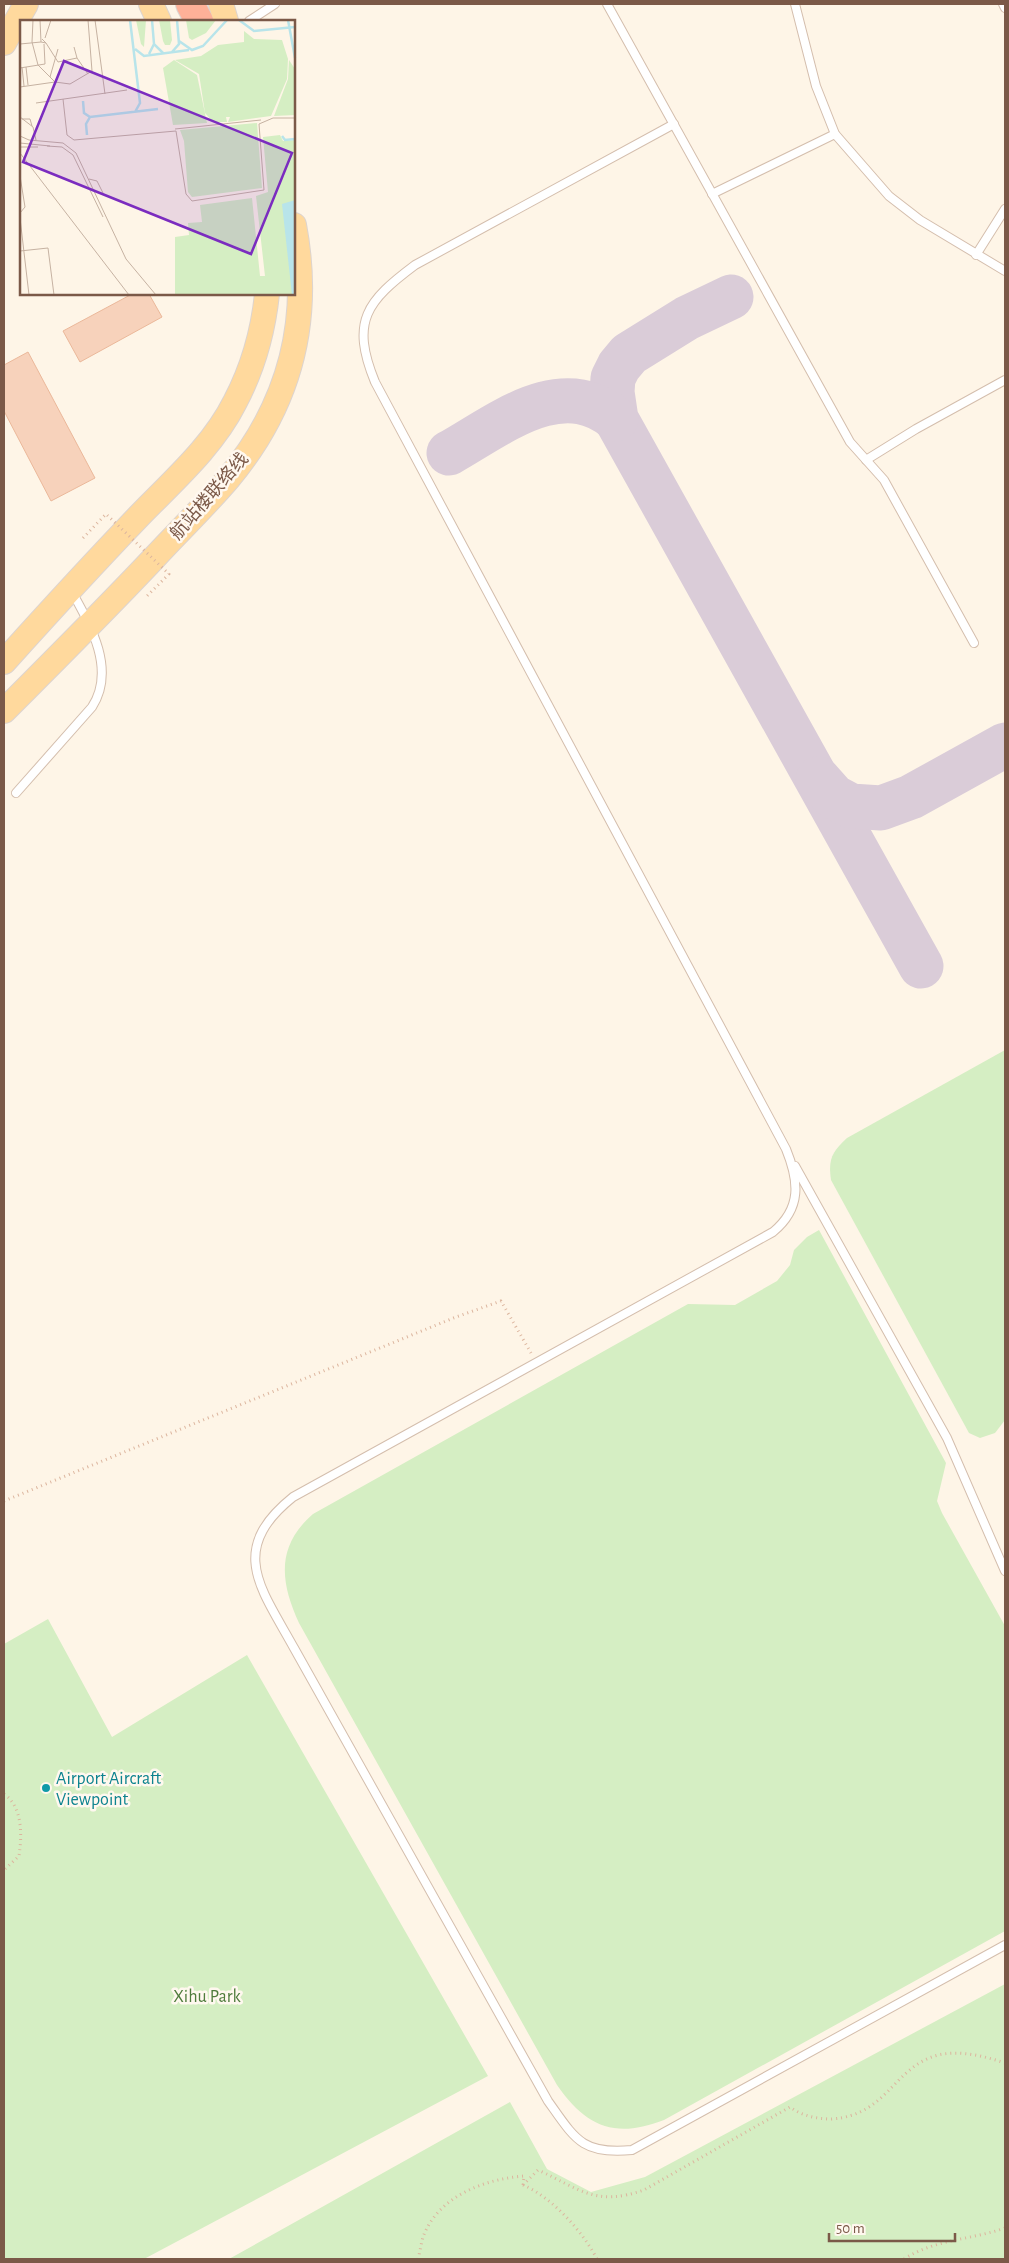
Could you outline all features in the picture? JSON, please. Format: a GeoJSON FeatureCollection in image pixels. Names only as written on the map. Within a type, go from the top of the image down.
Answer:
{"type":"FeatureCollection","features":[{"type":"Feature","properties":{"kind":"highway"},"geometry":{"type":"LineString","coordinates":[[170,10],[196,20]]}},
{"type":"Feature","properties":{"kind":"main road"},"geometry":{"type":"LineString","coordinates":[[4,43],[26,4]]}},
{"type":"Feature","properties":{"kind":"main road"},"geometry":{"type":"LineString","coordinates":[[221,4],[226,20]]}},
{"type":"Feature","properties":{"kind":"main road","name":"航站楼联络线"},"geometry":{"type":"LineString","coordinates":[[4,710],[90,625],[228,479],[267,424],[283,388],[297,337],[301,293],[295,235]]}},
{"type":"Feature","properties":{"kind":"main road","name":"航站楼联络线"},"geometry":{"type":"LineString","coordinates":[[4,662],[70,588],[198,454],[222,423],[234,404],[254,360],[264,319],[267,295]]}},
{"type":"Feature","properties":{"kind":"lane"},"geometry":{"type":"LineString","coordinates":[[251,20],[275,4]]}},
{"type":"Feature","properties":{"kind":"lane"},"geometry":{"type":"LineString","coordinates":[[607,4],[850,442],[884,480],[974,643]]}},
{"type":"Feature","properties":{"kind":"lane"},"geometry":{"type":"LineString","coordinates":[[795,4],[816,86],[834,134],[889,196],[920,220],[1005,271]]}},
{"type":"Feature","properties":{"kind":"lane"},"geometry":{"type":"LineString","coordinates":[[1003,4],[1005,8]]}},
{"type":"Feature","properties":{"kind":"lane"},"geometry":{"type":"LineString","coordinates":[[674,124],[415,265],[388,285],[371,305],[362,330],[365,357],[375,382],[786,1149],[947,1438],[1005,1571]]}},
{"type":"Feature","properties":{"kind":"lane"},"geometry":{"type":"LineString","coordinates":[[712,194],[834,134]]}},
{"type":"Feature","properties":{"kind":"lane"},"geometry":{"type":"LineString","coordinates":[[976,255],[1005,210]]}},
{"type":"Feature","properties":{"kind":"lane"},"geometry":{"type":"LineString","coordinates":[[866,460],[916,429],[1005,380]]}},
{"type":"Feature","properties":{"kind":"lane"},"geometry":{"type":"LineString","coordinates":[[16,792],[92,707],[98,697],[102,683],[102,663],[90,625],[70,588]]}},
{"type":"Feature","properties":{"kind":"lane"},"geometry":{"type":"LineString","coordinates":[[786,1149],[794,1168],[796,1192],[790,1210],[779,1227],[293,1497],[265,1524],[256,1542],[257,1575],[294,1648],[548,2102],[560,2119],[581,2142],[592,2148],[603,2152],[632,2150],[1005,1945]]}},
{"type":"Feature","properties":{"kind":"path"},"geometry":{"type":"LineString","coordinates":[[83,538],[106,514],[169,574],[145,598]]}},
{"type":"Feature","properties":{"kind":"path"},"geometry":{"type":"LineString","coordinates":[[4,1501],[456,1317],[501,1301],[537,1363]]}},
{"type":"Feature","properties":{"kind":"path"},"geometry":{"type":"LineString","coordinates":[[4,1794],[10,1798],[21,1827],[18,1856],[4,1870]]}},
{"type":"Feature","properties":{"kind":"path"},"geometry":{"type":"LineString","coordinates":[[523,2186],[538,2170],[573,2189],[594,2196],[634,2194],[790,2107],[799,2114],[822,2119],[845,2118],[874,2105],[911,2069],[938,2055],[971,2054],[1005,2063]]}},
{"type":"Feature","properties":{"kind":"path"},"geometry":{"type":"LineString","coordinates":[[418,2259],[423,2237],[430,2222],[448,2203],[478,2185],[501,2177],[524,2176],[523,2186]]}},
{"type":"Feature","properties":{"kind":"path"},"geometry":{"type":"LineString","coordinates":[[523,2186],[543,2197],[575,2228],[597,2259]]}},
{"type":"Feature","properties":{"kind":"path"},"geometry":{"type":"LineString","coordinates":[[904,2259],[944,2241],[1005,2228]]}},
{"type":"Feature","properties":{"kind":"green space"},"geometry":{"type":"Polygon","coordinates":[[[1005,1050],[1005,1420],[995,1433],[980,1438],[969,1433],[831,1180],[830,1167],[832,1156],[847,1138],[1005,1050]]]}},
{"type":"Feature","properties":{"kind":"green space"},"geometry":{"type":"Polygon","coordinates":[[[819,1230],[946,1463],[937,1501],[1005,1626],[1005,1931],[664,2120],[647,2126],[631,2128],[616,2128],[603,2125],[591,2120],[579,2111],[557,2085],[299,1623],[285,1579],[287,1552],[301,1526],[313,1514],[688,1304],[735,1305],[777,1281],[790,1265],[794,1250],[807,1237],[819,1230]]]}},
{"type":"Feature","properties":{"kind":"green space","name":"Xihu Park"},"geometry":{"type":"Polygon","coordinates":[[[48,1619],[112,1737],[247,1655],[488,2076],[144,2259],[4,2259],[4,1644],[48,1619]]]}},
{"type":"Feature","properties":{"kind":"green space"},"geometry":{"type":"Polygon","coordinates":[[[1005,1984],[1005,2259],[229,2259],[510,2102],[547,2169],[591,2192],[645,2177],[1005,1984]]]}},
{"type":"Feature","properties":{"kind":"building"},"geometry":{"type":"Polygon","coordinates":[[[130,295],[150,295],[162,317],[80,362],[63,331],[130,295]]]}},
{"type":"Feature","properties":{"kind":"building"},"geometry":{"type":"Polygon","coordinates":[[[28,352],[95,478],[51,501],[4,411],[4,365],[28,352]]]}},
{"type":"Feature","properties":{"kind":"taxiway"},"geometry":{"type":"LineString","coordinates":[[731,297],[687,318],[629,354],[619,366],[613,378],[612,392],[616,419],[921,966]]}},
{"type":"Feature","properties":{"kind":"taxiway"},"geometry":{"type":"LineString","coordinates":[[449,453],[509,418],[531,408],[552,402],[574,401],[595,406],[616,419]]}},
{"type":"Feature","properties":{"kind":"taxiway"},"geometry":{"type":"LineString","coordinates":[[818,779],[834,797],[851,806],[881,808],[911,797],[1005,745]]}},
{"type":"Feature","properties":{"kind":"place","name":"Airport Aircraft Viewpoint"},"geometry":{"type":"Point","coordinates":[46,1788]}}]}
